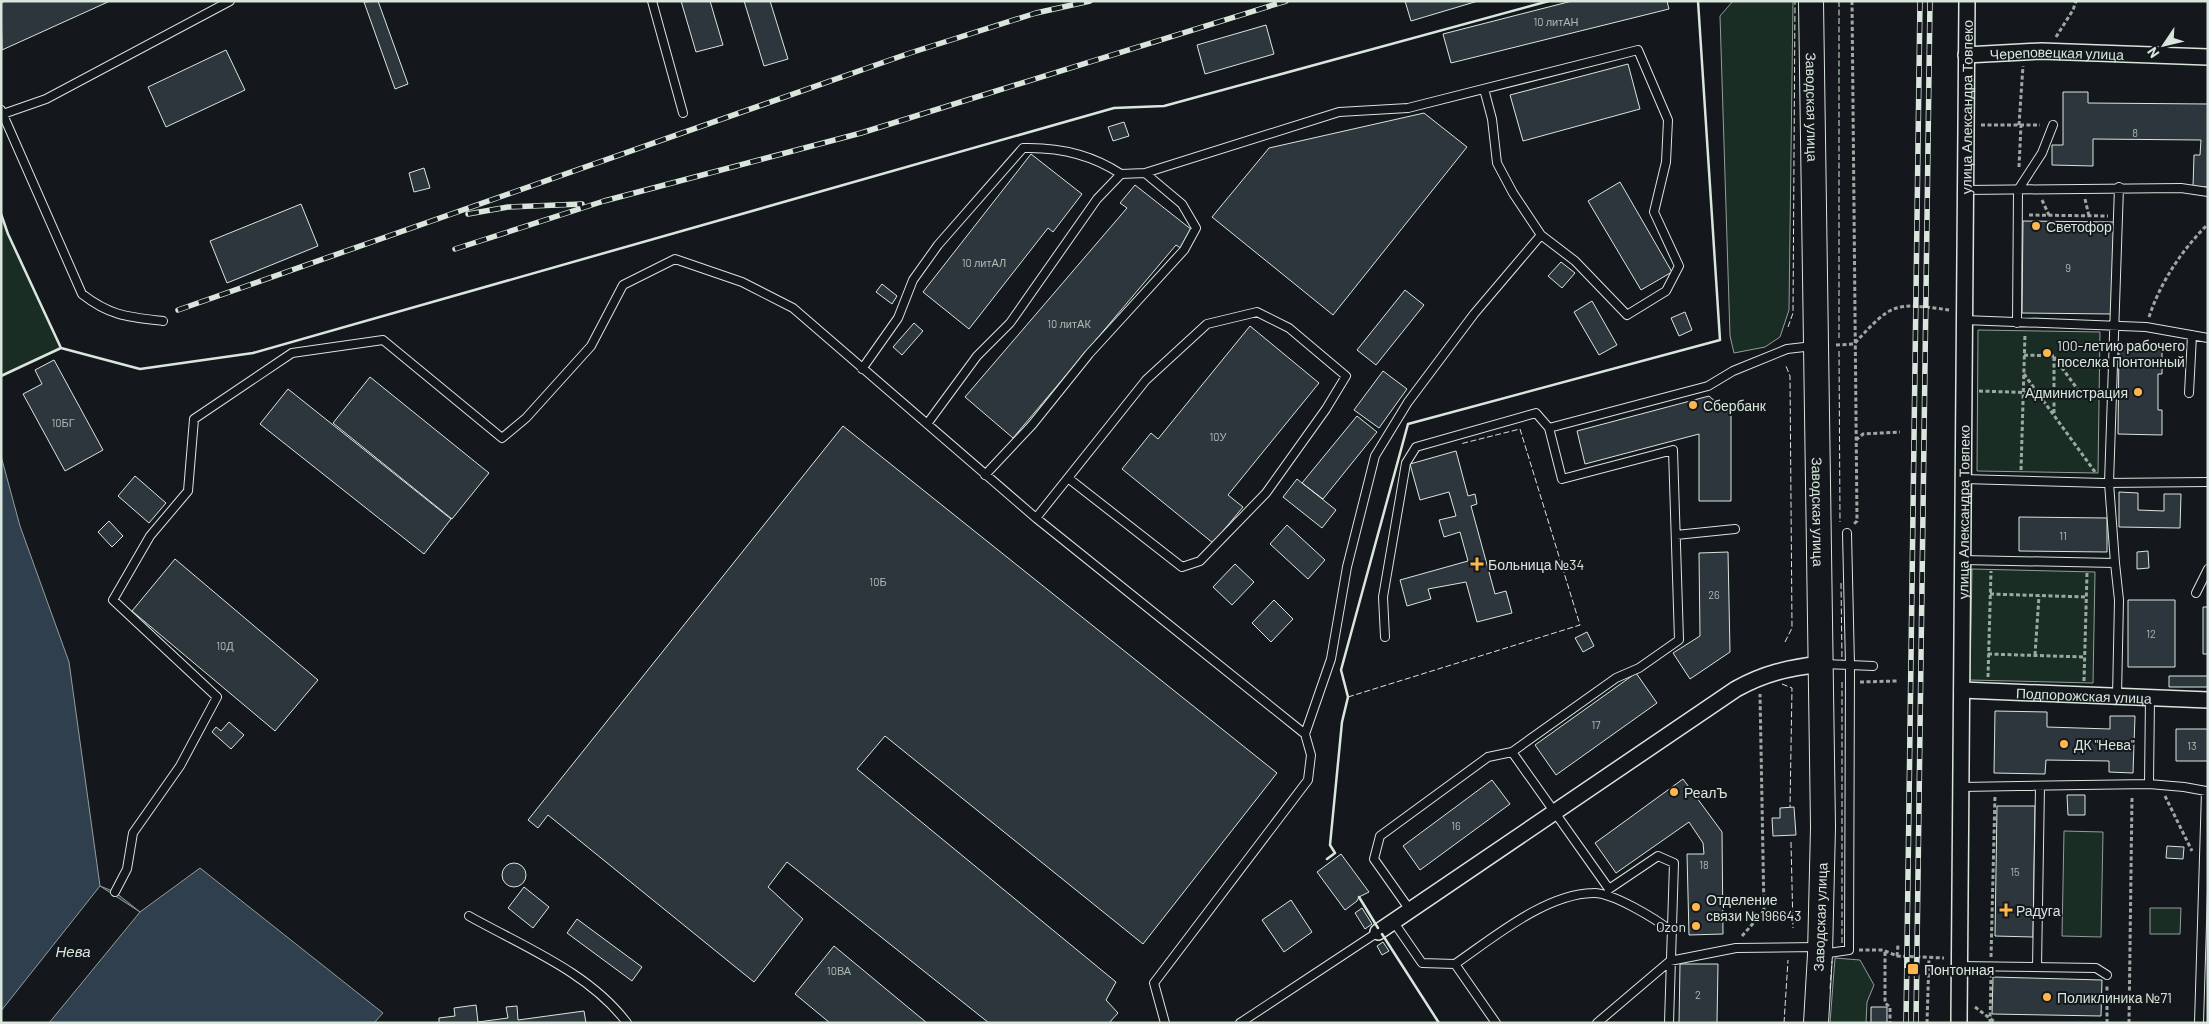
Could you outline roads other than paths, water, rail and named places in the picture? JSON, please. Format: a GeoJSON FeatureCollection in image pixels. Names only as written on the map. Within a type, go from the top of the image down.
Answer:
{"type":"FeatureCollection","features":[{"type":"Feature","properties":{"kind":"main road","name":"Заводская улица"},"geometry":{"type":"LineString","coordinates":[[1811,1],[1818,345],[1822,827],[1820,951],[1816,1023]]}},
{"type":"Feature","properties":{"kind":"street","name":"улица Александра Товпеко"},"geometry":{"type":"LineString","coordinates":[[1959,1023],[1967,1]]}},
{"type":"Feature","properties":{"kind":"street","name":"Череповецкая улица"},"geometry":{"type":"LineString","coordinates":[[1966,55],[2042,51],[2208,57]]}},
{"type":"Feature","properties":{"kind":"street"},"geometry":{"type":"LineString","coordinates":[[1378,932],[1759,676],[1787,669],[1821,664]]}},
{"type":"Feature","properties":{"kind":"street","name":"Подпорожская улица"},"geometry":{"type":"LineString","coordinates":[[1962,690],[2208,700]]}},
{"type":"Feature","properties":{"kind":"lane"},"geometry":{"type":"LineString","coordinates":[[163,322],[127,317],[101,308],[82,294],[2,112],[46,99],[230,1]]}},
{"type":"Feature","properties":{"kind":"lane"},"geometry":{"type":"LineString","coordinates":[[652,1],[683,113]]}},
{"type":"Feature","properties":{"kind":"lane"},"geometry":{"type":"LineString","coordinates":[[862,369],[898,318],[913,280],[938,245],[1023,148],[1049,148],[1076,153],[1110,167],[1121,174],[1145,173],[1339,112],[1408,108],[1638,50],[1668,120],[1666,162],[1654,212],[1679,266],[1666,291],[1627,314],[1575,260],[1541,235],[1497,164],[1492,119],[1484,90]]}},
{"type":"Feature","properties":{"kind":"lane"},"geometry":{"type":"LineString","coordinates":[[2021,323],[2018,190],[2042,153],[2054,125]]}},
{"type":"Feature","properties":{"kind":"lane"},"geometry":{"type":"LineString","coordinates":[[985,475],[1032,425],[1089,354],[1184,250],[1196,228],[1182,204],[1145,173]]}},
{"type":"Feature","properties":{"kind":"lane"},"geometry":{"type":"LineString","coordinates":[[927,424],[977,356],[1010,322],[1097,199],[1121,174]]}},
{"type":"Feature","properties":{"kind":"lane"},"geometry":{"type":"LineString","coordinates":[[1965,190],[2119,187],[2181,188],[2208,192]]}},
{"type":"Feature","properties":{"kind":"lane"},"geometry":{"type":"LineString","coordinates":[[2117,696],[2119,600],[2107,483],[2116,325],[2119,187]]}},
{"type":"Feature","properties":{"kind":"lane"},"geometry":{"type":"LineString","coordinates":[[1164,1023],[1154,983],[1308,780],[1311,755],[1305,734],[1331,659],[1347,567],[1376,456],[1408,402],[1474,314],[1541,235]]}},
{"type":"Feature","properties":{"kind":"lane"},"geometry":{"type":"LineString","coordinates":[[115,892],[127,869],[133,833],[180,766],[217,697],[113,600],[150,536],[188,491],[194,419],[292,353],[383,340],[502,438],[526,418],[591,346],[623,285],[675,259],[742,282],[792,308],[1036,518],[1305,734]]}},
{"type":"Feature","properties":{"kind":"lane"},"geometry":{"type":"LineString","coordinates":[[1036,518],[1146,380],[1207,324],[1257,312],[1289,328],[1346,376],[1326,409],[1266,493],[1200,561],[1182,567],[1068,478]]}},
{"type":"Feature","properties":{"kind":"lane"},"geometry":{"type":"LineString","coordinates":[[1964,320],[2146,327],[2208,338]]}},
{"type":"Feature","properties":{"kind":"lane"},"geometry":{"type":"LineString","coordinates":[[2189,393],[2192,335]]}},
{"type":"Feature","properties":{"kind":"lane"},"geometry":{"type":"LineString","coordinates":[[1549,428],[1708,386],[1733,371],[1787,349],[1818,345]]}},
{"type":"Feature","properties":{"kind":"lane"},"geometry":{"type":"LineString","coordinates":[[1385,637],[1383,597],[1406,463],[1416,447],[1536,413],[1549,428],[1562,479],[1673,450],[1679,640],[1639,668],[1616,678],[1512,752],[1488,757],[1380,836],[1374,859],[1410,910]]}},
{"type":"Feature","properties":{"kind":"lane"},"geometry":{"type":"LineString","coordinates":[[1963,479],[2107,483],[2208,482]]}},
{"type":"Feature","properties":{"kind":"lane"},"geometry":{"type":"LineString","coordinates":[[1676,535],[1735,530]]}},
{"type":"Feature","properties":{"kind":"lane"},"geometry":{"type":"LineString","coordinates":[[1596,1023],[1670,961],[1736,948],[1820,951],[1849,950],[1850,665],[1848,532]]}},
{"type":"Feature","properties":{"kind":"lane"},"geometry":{"type":"LineString","coordinates":[[1962,560],[2115,563]]}},
{"type":"Feature","properties":{"kind":"lane"},"geometry":{"type":"LineString","coordinates":[[2196,593],[2208,569]]}},
{"type":"Feature","properties":{"kind":"lane"},"geometry":{"type":"LineString","coordinates":[[1821,664],[1873,666]]}},
{"type":"Feature","properties":{"kind":"lane"},"geometry":{"type":"LineString","coordinates":[[2149,784],[2150,697]]}},
{"type":"Feature","properties":{"kind":"lane"},"geometry":{"type":"LineString","coordinates":[[1512,752],[1609,889]]}},
{"type":"Feature","properties":{"kind":"lane"},"geometry":{"type":"LineString","coordinates":[[1961,787],[2149,784],[2206,791],[2199,1023]]}},
{"type":"Feature","properties":{"kind":"lane"},"geometry":{"type":"LineString","coordinates":[[2037,967],[2040,786]]}},
{"type":"Feature","properties":{"kind":"lane"},"geometry":{"type":"LineString","coordinates":[[1393,921],[1422,963],[1455,964],[1540,908],[1571,897],[1609,889],[1658,856],[1674,863],[1669,1023]]}},
{"type":"Feature","properties":{"kind":"lane"},"geometry":{"type":"LineString","coordinates":[[1594,892],[1656,919],[1671,931]]}},
{"type":"Feature","properties":{"kind":"lane"},"geometry":{"type":"LineString","coordinates":[[469,916],[569,972],[614,1006],[627,1023]]}},
{"type":"Feature","properties":{"kind":"lane"},"geometry":{"type":"LineString","coordinates":[[1240,1023],[1378,932]]}},
{"type":"Feature","properties":{"kind":"lane"},"geometry":{"type":"LineString","coordinates":[[1455,964],[1496,1023]]}},
{"type":"Feature","properties":{"kind":"lane"},"geometry":{"type":"LineString","coordinates":[[1960,966],[2096,968],[2107,975]]}},
{"type":"Feature","properties":{"kind":"water","name":"Нева"},"geometry":{"type":"Polygon","coordinates":[[[1,456],[20,526],[69,662],[100,886],[115,892],[140,912],[200,868],[383,1013],[374,1023],[1,1023],[1,456]]]}},
{"type":"Feature","properties":{"kind":"railway"},"geometry":{"type":"LineString","coordinates":[[178,310],[910,53],[1036,13],[1090,1]]}},
{"type":"Feature","properties":{"kind":"railway"},"geometry":{"type":"LineString","coordinates":[[455,249],[604,201],[861,133],[1286,1]]}},
{"type":"Feature","properties":{"kind":"railway"},"geometry":{"type":"LineString","coordinates":[[1906,1023],[1920,1]]}},
{"type":"Feature","properties":{"kind":"railway"},"geometry":{"type":"LineString","coordinates":[[1916,1023],[1930,1]]}},
{"type":"Feature","properties":{"kind":"railway"},"geometry":{"type":"LineString","coordinates":[[468,214],[508,207],[582,204]]}},
{"type":"Feature","properties":{"kind":"place","name":"Светофор"},"geometry":{"type":"Point","coordinates":[2036,226]}},
{"type":"Feature","properties":{"kind":"place","name":"100-летию рабочего поселка Понтонный"},"geometry":{"type":"Point","coordinates":[2047,353]}},
{"type":"Feature","properties":{"kind":"place","name":"Администрация"},"geometry":{"type":"Point","coordinates":[2138,392]}},
{"type":"Feature","properties":{"kind":"place","name":"Сбербанк"},"geometry":{"type":"Point","coordinates":[1693,405]}},
{"type":"Feature","properties":{"kind":"place","name":"Больница №34"},"geometry":{"type":"Point","coordinates":[1477,564]}},
{"type":"Feature","properties":{"kind":"place","name":"ДК \"Нева\""},"geometry":{"type":"Point","coordinates":[2064,744]}},
{"type":"Feature","properties":{"kind":"place","name":"РеалЪ"},"geometry":{"type":"Point","coordinates":[1674,792]}},
{"type":"Feature","properties":{"kind":"place","name":"Отделение связи №196643"},"geometry":{"type":"Point","coordinates":[1696,907]}},
{"type":"Feature","properties":{"kind":"place","name":"Радуга"},"geometry":{"type":"Point","coordinates":[2006,910]}},
{"type":"Feature","properties":{"kind":"place","name":"Ozon"},"geometry":{"type":"Point","coordinates":[1696,926]}},
{"type":"Feature","properties":{"kind":"place","name":"Понтонная"},"geometry":{"type":"Point","coordinates":[1913,969]}},
{"type":"Feature","properties":{"kind":"place","name":"Поликлиника №71"},"geometry":{"type":"Point","coordinates":[2047,997]}}]}
